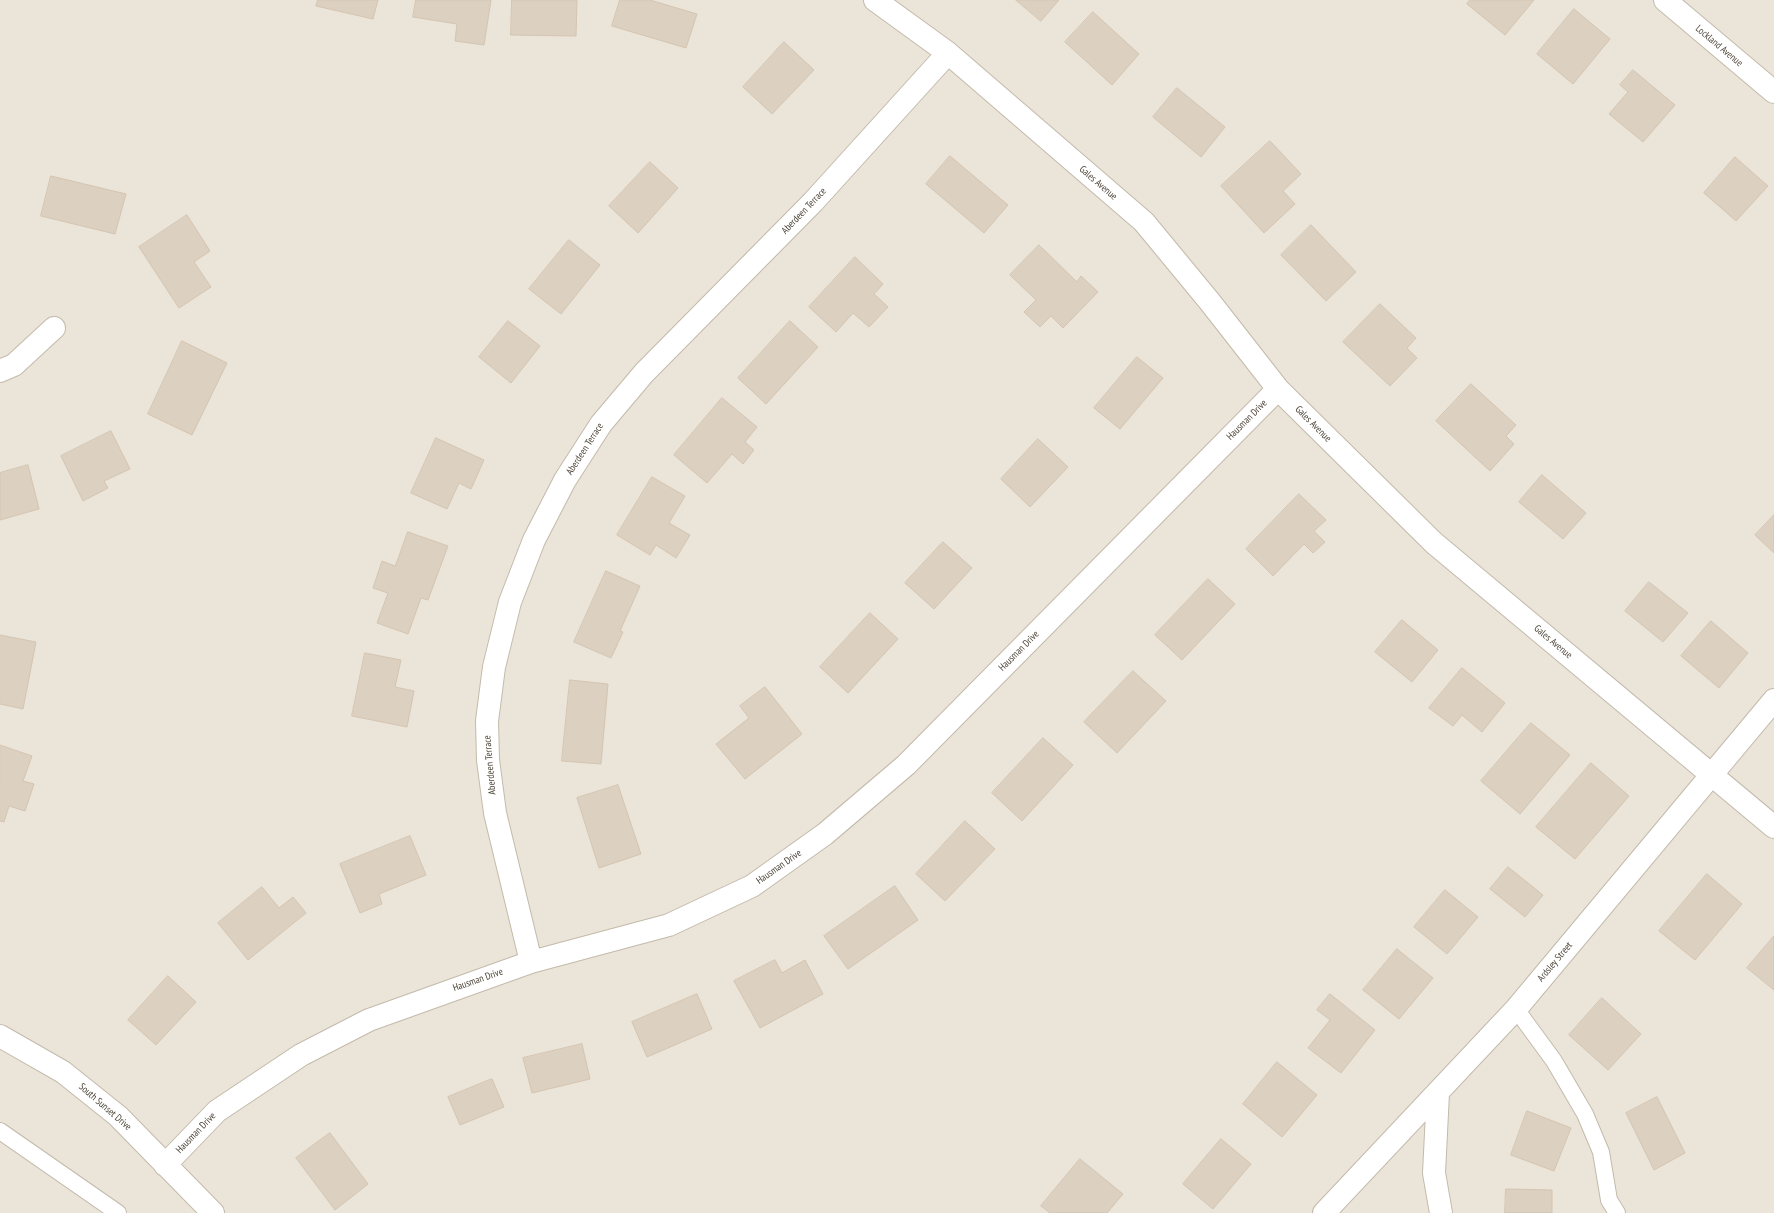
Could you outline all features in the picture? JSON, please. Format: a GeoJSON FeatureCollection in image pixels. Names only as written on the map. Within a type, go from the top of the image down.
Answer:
{"type":"FeatureCollection","features":[{"type":"Feature","properties":{"kind":"street","name":"Gales Avenue"},"geometry":{"type":"LineString","coordinates":[[875,0],[948,53],[1144,222],[1210,302],[1278,389],[1434,543],[1774,827]]}},
{"type":"Feature","properties":{"kind":"street","name":"Lockland Avenue"},"geometry":{"type":"LineString","coordinates":[[1665,0],[1774,92]]}},
{"type":"Feature","properties":{"kind":"street","name":"Aberdeen Terrace"},"geometry":{"type":"LineString","coordinates":[[531,962],[495,813],[488,760],[487,721],[494,667],[510,602],[534,540],[566,480],[601,424],[644,373],[813,202],[948,53]]}},
{"type":"Feature","properties":{"kind":"street"},"geometry":{"type":"LineString","coordinates":[[0,371],[14,365],[54,328]]}},
{"type":"Feature","properties":{"kind":"street","name":"Hausman Drive"},"geometry":{"type":"LineString","coordinates":[[165,1165],[217,1111],[301,1055],[369,1020],[531,962],[669,925],[752,886],[825,834],[906,765],[1278,389]]}},
{"type":"Feature","properties":{"kind":"street","name":"Ardsley Street"},"geometry":{"type":"LineString","coordinates":[[1324,1213],[1516,1009],[1774,700]]}},
{"type":"Feature","properties":{"kind":"street","name":"South Sunset Drive"},"geometry":{"type":"LineString","coordinates":[[0,1036],[63,1072],[118,1116],[213,1213]]}},
{"type":"Feature","properties":{"kind":"street"},"geometry":{"type":"LineString","coordinates":[[1438,1093],[1434,1173],[1441,1213]]}},
{"type":"Feature","properties":{"kind":"lane"},"geometry":{"type":"LineString","coordinates":[[1516,1009],[1554,1061],[1585,1114],[1601,1152],[1609,1200],[1617,1213]]}},
{"type":"Feature","properties":{"kind":"lane"},"geometry":{"type":"LineString","coordinates":[[0,1131],[118,1213]]}},
{"type":"Feature","properties":{"kind":"shaded area"},"geometry":{"type":"Polygon","coordinates":[[[0,0],[1774,0],[1774,1213],[0,1213],[0,0]]]}},
{"type":"Feature","properties":{"kind":"building"},"geometry":{"type":"Polygon","coordinates":[[[318,0],[378,0],[373,19],[316,6],[318,0]]]}},
{"type":"Feature","properties":{"kind":"building"},"geometry":{"type":"Polygon","coordinates":[[[416,0],[491,0],[484,45],[455,41],[457,24],[413,17],[416,0]]]}},
{"type":"Feature","properties":{"kind":"building"},"geometry":{"type":"Polygon","coordinates":[[[512,0],[577,0],[576,36],[511,35],[512,0]]]}},
{"type":"Feature","properties":{"kind":"building"},"geometry":{"type":"Polygon","coordinates":[[[620,0],[650,0],[697,14],[686,48],[612,26],[620,0]]]}},
{"type":"Feature","properties":{"kind":"building"},"geometry":{"type":"Polygon","coordinates":[[[1016,0],[1059,0],[1041,21],[1016,0]]]}},
{"type":"Feature","properties":{"kind":"building"},"geometry":{"type":"Polygon","coordinates":[[[1470,0],[1534,0],[1505,35],[1467,4],[1470,0]]]}},
{"type":"Feature","properties":{"kind":"building"},"geometry":{"type":"Polygon","coordinates":[[[1574,9],[1610,39],[1573,84],[1537,54],[1574,9]]]}},
{"type":"Feature","properties":{"kind":"building"},"geometry":{"type":"Polygon","coordinates":[[[1093,12],[1139,54],[1112,85],[1065,42],[1093,12]]]}},
{"type":"Feature","properties":{"kind":"building"},"geometry":{"type":"Polygon","coordinates":[[[784,42],[814,70],[772,114],[743,87],[784,42]]]}},
{"type":"Feature","properties":{"kind":"building"},"geometry":{"type":"Polygon","coordinates":[[[1633,70],[1675,105],[1643,142],[1609,114],[1628,92],[1620,85],[1633,70]]]}},
{"type":"Feature","properties":{"kind":"building"},"geometry":{"type":"Polygon","coordinates":[[[1177,88],[1225,127],[1201,157],[1153,117],[1177,88]]]}},
{"type":"Feature","properties":{"kind":"building"},"geometry":{"type":"Polygon","coordinates":[[[1270,141],[1301,174],[1283,191],[1295,204],[1264,233],[1221,186],[1270,141]]]}},
{"type":"Feature","properties":{"kind":"building"},"geometry":{"type":"Polygon","coordinates":[[[950,156],[1008,205],[984,233],[926,184],[950,156]]]}},
{"type":"Feature","properties":{"kind":"building"},"geometry":{"type":"Polygon","coordinates":[[[1735,157],[1768,186],[1736,221],[1704,193],[1735,157]]]}},
{"type":"Feature","properties":{"kind":"building"},"geometry":{"type":"Polygon","coordinates":[[[650,162],[678,188],[638,233],[609,206],[650,162]]]}},
{"type":"Feature","properties":{"kind":"building"},"geometry":{"type":"Polygon","coordinates":[[[51,176],[126,194],[115,234],[41,216],[51,176]]]}},
{"type":"Feature","properties":{"kind":"building"},"geometry":{"type":"Polygon","coordinates":[[[187,215],[210,251],[194,262],[211,287],[179,308],[139,247],[187,215]]]}},
{"type":"Feature","properties":{"kind":"building"},"geometry":{"type":"Polygon","coordinates":[[[1311,225],[1356,272],[1326,301],[1281,255],[1311,225]]]}},
{"type":"Feature","properties":{"kind":"building"},"geometry":{"type":"Polygon","coordinates":[[[569,240],[600,265],[561,314],[529,289],[569,240]]]}},
{"type":"Feature","properties":{"kind":"building"},"geometry":{"type":"Polygon","coordinates":[[[1039,245],[1077,282],[1081,276],[1098,292],[1063,328],[1051,316],[1040,327],[1024,312],[1036,300],[1010,275],[1039,245]]]}},
{"type":"Feature","properties":{"kind":"building"},"geometry":{"type":"Polygon","coordinates":[[[855,257],[883,284],[874,294],[888,307],[869,327],[853,313],[836,332],[809,307],[855,257]]]}},
{"type":"Feature","properties":{"kind":"building"},"geometry":{"type":"Polygon","coordinates":[[[1380,304],[1416,338],[1407,348],[1417,358],[1390,386],[1343,342],[1380,304]]]}},
{"type":"Feature","properties":{"kind":"building"},"geometry":{"type":"Polygon","coordinates":[[[508,321],[540,346],[511,383],[479,357],[508,321]]]}},
{"type":"Feature","properties":{"kind":"building"},"geometry":{"type":"Polygon","coordinates":[[[790,321],[818,347],[766,404],[738,378],[790,321]]]}},
{"type":"Feature","properties":{"kind":"building"},"geometry":{"type":"Polygon","coordinates":[[[182,341],[227,363],[192,435],[148,414],[182,341]]]}},
{"type":"Feature","properties":{"kind":"building"},"geometry":{"type":"Polygon","coordinates":[[[1137,357],[1163,378],[1120,429],[1094,408],[1137,357]]]}},
{"type":"Feature","properties":{"kind":"building"},"geometry":{"type":"Polygon","coordinates":[[[1471,384],[1516,425],[1506,436],[1514,444],[1490,471],[1436,421],[1471,384]]]}},
{"type":"Feature","properties":{"kind":"building"},"geometry":{"type":"Polygon","coordinates":[[[722,398],[757,427],[745,442],[754,450],[743,464],[732,454],[707,483],[674,455],[722,398]]]}},
{"type":"Feature","properties":{"kind":"building"},"geometry":{"type":"Polygon","coordinates":[[[111,431],[130,469],[104,481],[108,488],[83,501],[61,456],[111,431]]]}},
{"type":"Feature","properties":{"kind":"building"},"geometry":{"type":"Polygon","coordinates":[[[436,438],[484,460],[471,489],[459,483],[447,509],[411,493],[436,438]]]}},
{"type":"Feature","properties":{"kind":"building"},"geometry":{"type":"Polygon","coordinates":[[[1038,439],[1068,467],[1030,507],[1001,479],[1038,439]]]}},
{"type":"Feature","properties":{"kind":"building"},"geometry":{"type":"Polygon","coordinates":[[[28,465],[39,509],[0,520],[0,473],[28,465]]]}},
{"type":"Feature","properties":{"kind":"building"},"geometry":{"type":"Polygon","coordinates":[[[1542,475],[1586,513],[1563,539],[1519,502],[1542,475]]]}},
{"type":"Feature","properties":{"kind":"building"},"geometry":{"type":"Polygon","coordinates":[[[652,477],[685,496],[669,523],[690,535],[676,558],[656,545],[650,555],[617,535],[652,477]]]}},
{"type":"Feature","properties":{"kind":"building"},"geometry":{"type":"Polygon","coordinates":[[[1299,494],[1326,520],[1314,531],[1325,542],[1313,553],[1304,544],[1273,576],[1246,549],[1299,494]]]}},
{"type":"Feature","properties":{"kind":"building"},"geometry":{"type":"Polygon","coordinates":[[[1774,515],[1774,553],[1755,535],[1774,515]]]}},
{"type":"Feature","properties":{"kind":"building"},"geometry":{"type":"Polygon","coordinates":[[[408,532],[448,546],[428,600],[421,598],[408,634],[377,623],[388,593],[373,588],[382,561],[395,566],[408,532]]]}},
{"type":"Feature","properties":{"kind":"building"},"geometry":{"type":"Polygon","coordinates":[[[943,542],[972,568],[934,609],[905,583],[943,542]]]}},
{"type":"Feature","properties":{"kind":"building"},"geometry":{"type":"Polygon","coordinates":[[[606,571],[640,586],[620,631],[623,632],[611,658],[574,642],[606,571]]]}},
{"type":"Feature","properties":{"kind":"building"},"geometry":{"type":"Polygon","coordinates":[[[1208,579],[1235,604],[1182,660],[1155,635],[1208,579]]]}},
{"type":"Feature","properties":{"kind":"building"},"geometry":{"type":"Polygon","coordinates":[[[1649,582],[1688,613],[1663,642],[1625,611],[1649,582]]]}},
{"type":"Feature","properties":{"kind":"building"},"geometry":{"type":"Polygon","coordinates":[[[870,613],[898,639],[848,693],[820,667],[870,613]]]}},
{"type":"Feature","properties":{"kind":"building"},"geometry":{"type":"Polygon","coordinates":[[[1402,620],[1438,650],[1412,682],[1375,652],[1402,620]]]}},
{"type":"Feature","properties":{"kind":"building"},"geometry":{"type":"Polygon","coordinates":[[[1711,621],[1748,653],[1719,688],[1681,656],[1711,621]]]}},
{"type":"Feature","properties":{"kind":"building"},"geometry":{"type":"Polygon","coordinates":[[[0,635],[36,642],[23,709],[0,704],[0,635]]]}},
{"type":"Feature","properties":{"kind":"building"},"geometry":{"type":"Polygon","coordinates":[[[365,653],[401,660],[395,687],[414,691],[407,727],[352,716],[365,653]]]}},
{"type":"Feature","properties":{"kind":"building"},"geometry":{"type":"Polygon","coordinates":[[[1462,668],[1505,703],[1482,732],[1462,715],[1453,726],[1429,708],[1462,668]]]}},
{"type":"Feature","properties":{"kind":"building"},"geometry":{"type":"Polygon","coordinates":[[[1133,671],[1166,701],[1117,753],[1084,722],[1133,671]]]}},
{"type":"Feature","properties":{"kind":"building"},"geometry":{"type":"Polygon","coordinates":[[[570,680],[608,684],[601,764],[562,761],[570,680]]]}},
{"type":"Feature","properties":{"kind":"building"},"geometry":{"type":"Polygon","coordinates":[[[765,687],[802,734],[745,779],[716,744],[749,718],[740,706],[765,687]]]}},
{"type":"Feature","properties":{"kind":"building"},"geometry":{"type":"Polygon","coordinates":[[[1531,723],[1570,755],[1520,814],[1481,781],[1531,723]]]}},
{"type":"Feature","properties":{"kind":"building"},"geometry":{"type":"Polygon","coordinates":[[[1043,738],[1073,765],[1022,821],[992,793],[1043,738]]]}},
{"type":"Feature","properties":{"kind":"building"},"geometry":{"type":"Polygon","coordinates":[[[0,745],[32,756],[23,781],[34,784],[25,811],[9,806],[4,822],[0,821],[0,745]]]}},
{"type":"Feature","properties":{"kind":"building"},"geometry":{"type":"Polygon","coordinates":[[[1591,763],[1629,796],[1575,859],[1536,827],[1591,763]]]}},
{"type":"Feature","properties":{"kind":"building"},"geometry":{"type":"Polygon","coordinates":[[[618,785],[641,854],[599,868],[577,798],[618,785]]]}},
{"type":"Feature","properties":{"kind":"building"},"geometry":{"type":"Polygon","coordinates":[[[965,821],[995,849],[945,901],[916,874],[965,821]]]}},
{"type":"Feature","properties":{"kind":"building"},"geometry":{"type":"Polygon","coordinates":[[[410,836],[426,875],[379,894],[382,904],[360,913],[340,864],[410,836]]]}},
{"type":"Feature","properties":{"kind":"building"},"geometry":{"type":"Polygon","coordinates":[[[1508,867],[1543,895],[1525,917],[1490,889],[1508,867]]]}},
{"type":"Feature","properties":{"kind":"building"},"geometry":{"type":"Polygon","coordinates":[[[1707,874],[1742,904],[1695,960],[1659,931],[1707,874]]]}},
{"type":"Feature","properties":{"kind":"building"},"geometry":{"type":"Polygon","coordinates":[[[895,886],[918,920],[848,969],[824,936],[895,886]]]}},
{"type":"Feature","properties":{"kind":"building"},"geometry":{"type":"Polygon","coordinates":[[[262,887],[279,908],[293,897],[306,913],[248,960],[218,923],[262,887]]]}},
{"type":"Feature","properties":{"kind":"building"},"geometry":{"type":"Polygon","coordinates":[[[1445,890],[1478,917],[1447,954],[1414,927],[1445,890]]]}},
{"type":"Feature","properties":{"kind":"building"},"geometry":{"type":"Polygon","coordinates":[[[1774,936],[1774,990],[1747,968],[1774,936]]]}},
{"type":"Feature","properties":{"kind":"building"},"geometry":{"type":"Polygon","coordinates":[[[1397,949],[1433,978],[1399,1019],[1363,990],[1397,949]]]}},
{"type":"Feature","properties":{"kind":"building"},"geometry":{"type":"Polygon","coordinates":[[[775,960],[782,973],[805,960],[823,994],[760,1028],[734,981],[775,960]]]}},
{"type":"Feature","properties":{"kind":"building"},"geometry":{"type":"Polygon","coordinates":[[[168,976],[196,1002],[156,1045],[128,1020],[168,976]]]}},
{"type":"Feature","properties":{"kind":"building"},"geometry":{"type":"Polygon","coordinates":[[[697,994],[712,1029],[647,1057],[632,1022],[697,994]]]}},
{"type":"Feature","properties":{"kind":"building"},"geometry":{"type":"Polygon","coordinates":[[[1330,994],[1375,1030],[1341,1073],[1308,1048],[1330,1020],[1317,1010],[1330,994]]]}},
{"type":"Feature","properties":{"kind":"building"},"geometry":{"type":"Polygon","coordinates":[[[1602,998],[1641,1034],[1608,1070],[1569,1035],[1602,998]]]}},
{"type":"Feature","properties":{"kind":"building"},"geometry":{"type":"Polygon","coordinates":[[[582,1044],[590,1079],[532,1093],[523,1058],[582,1044]]]}},
{"type":"Feature","properties":{"kind":"building"},"geometry":{"type":"Polygon","coordinates":[[[1277,1062],[1317,1095],[1282,1137],[1243,1104],[1277,1062]]]}},
{"type":"Feature","properties":{"kind":"building"},"geometry":{"type":"Polygon","coordinates":[[[492,1079],[504,1107],[460,1125],[448,1097],[492,1079]]]}},
{"type":"Feature","properties":{"kind":"building"},"geometry":{"type":"Polygon","coordinates":[[[1657,1097],[1685,1153],[1654,1170],[1626,1113],[1657,1097]]]}},
{"type":"Feature","properties":{"kind":"building"},"geometry":{"type":"Polygon","coordinates":[[[1527,1111],[1571,1128],[1554,1171],[1511,1155],[1527,1111]]]}},
{"type":"Feature","properties":{"kind":"building"},"geometry":{"type":"Polygon","coordinates":[[[330,1133],[368,1184],[335,1210],[296,1158],[330,1133]]]}},
{"type":"Feature","properties":{"kind":"building"},"geometry":{"type":"Polygon","coordinates":[[[1221,1139],[1251,1164],[1213,1209],[1183,1184],[1221,1139]]]}},
{"type":"Feature","properties":{"kind":"building"},"geometry":{"type":"Polygon","coordinates":[[[1080,1159],[1123,1194],[1107,1213],[1050,1213],[1041,1206],[1080,1159]]]}},
{"type":"Feature","properties":{"kind":"building"},"geometry":{"type":"Polygon","coordinates":[[[1506,1189],[1552,1190],[1552,1213],[1505,1213],[1506,1189]]]}}]}
